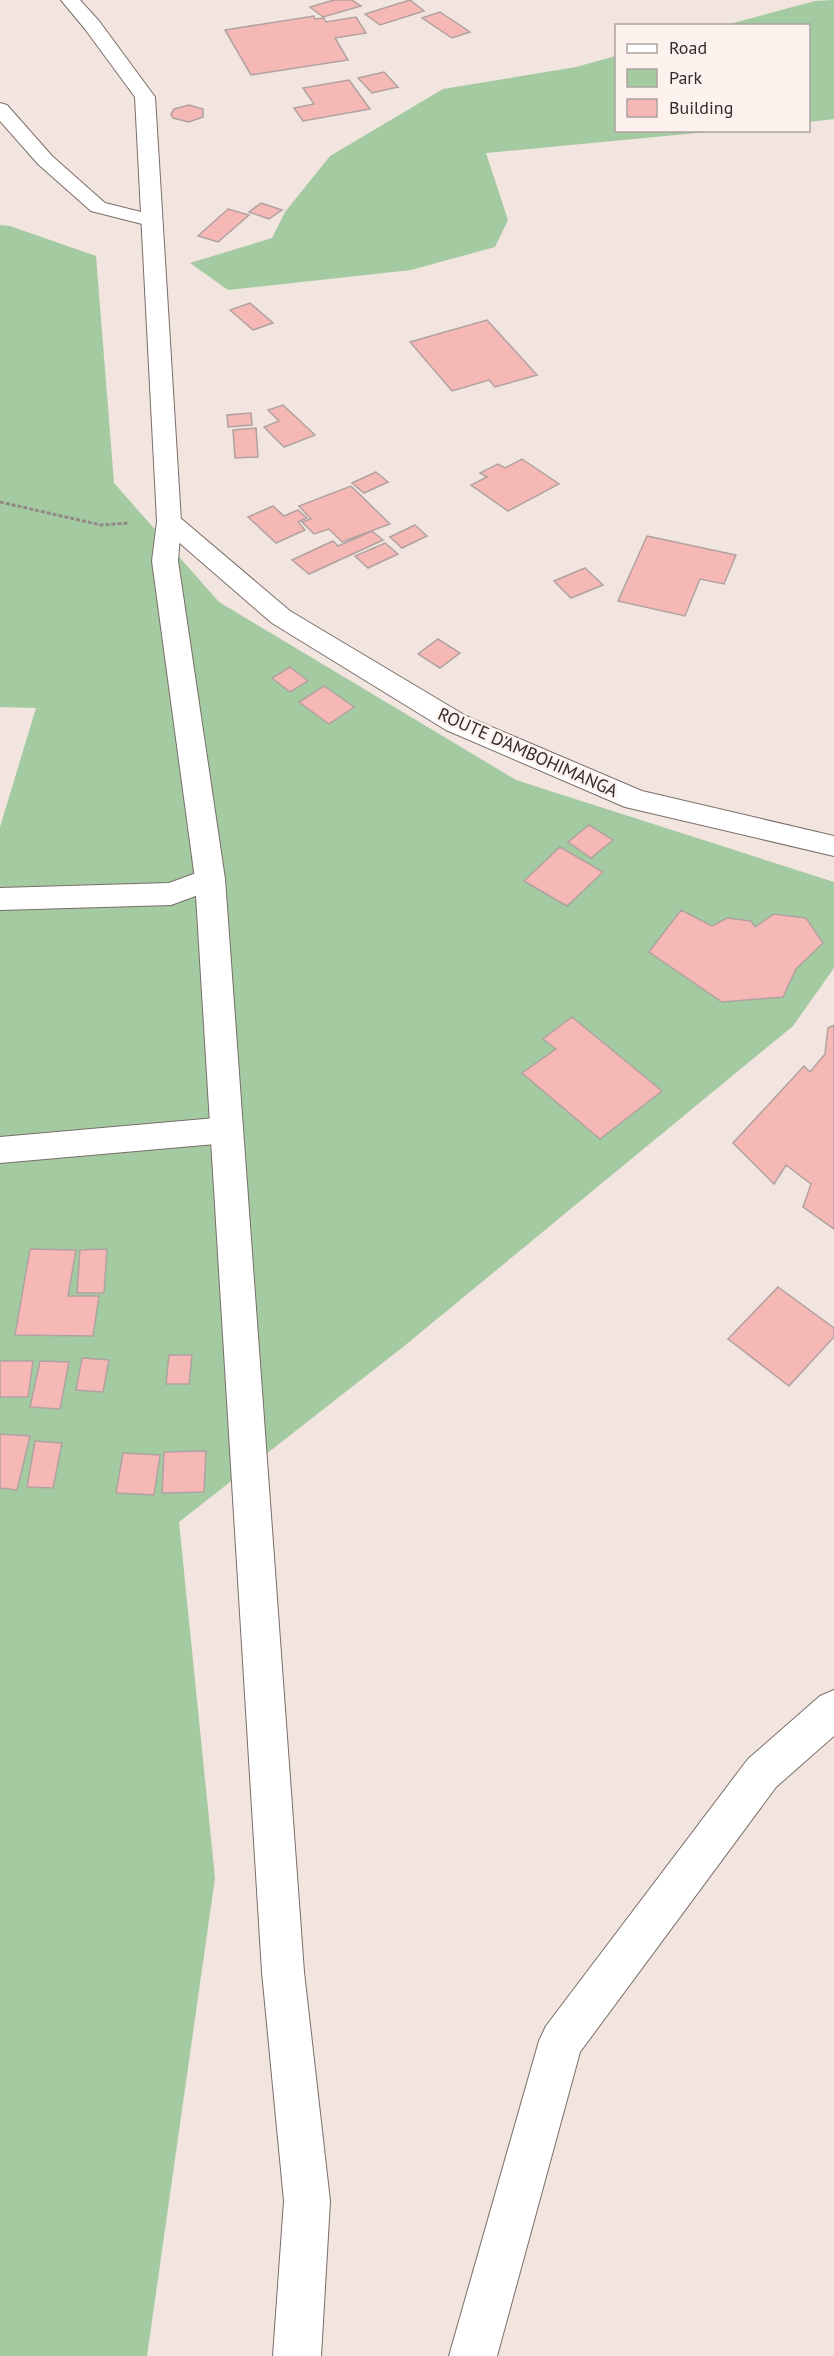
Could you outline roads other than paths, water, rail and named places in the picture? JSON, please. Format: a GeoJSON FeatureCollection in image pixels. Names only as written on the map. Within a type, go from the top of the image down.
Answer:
{"type":"FeatureCollection","features":[{"type":"Feature","properties":{"kind":"main road"},"geometry":{"type":"LineString","coordinates":[[73,1],[144,97],[168,521],[165,561],[210,879],[283,1960],[307,2201],[297,2356]]}},
{"type":"Feature","properties":{"kind":"main road"},"geometry":{"type":"LineString","coordinates":[[0,109],[45,160],[98,207],[150,220]]}},
{"type":"Feature","properties":{"kind":"main road","name":"ROUTE D'AMBOHIMANGA"},"geometry":{"type":"LineString","coordinates":[[168,521],[281,617],[456,723],[635,800],[834,846]]}},
{"type":"Feature","properties":{"kind":"main road"},"geometry":{"type":"LineString","coordinates":[[0,899],[171,894],[210,879]]}},
{"type":"Feature","properties":{"kind":"main road"},"geometry":{"type":"LineString","coordinates":[[0,1150],[227,1130]]}},
{"type":"Feature","properties":{"kind":"main road"},"geometry":{"type":"LineString","coordinates":[[472,2356],[561,2041],[762,1773],[834,1710]]}}]}
